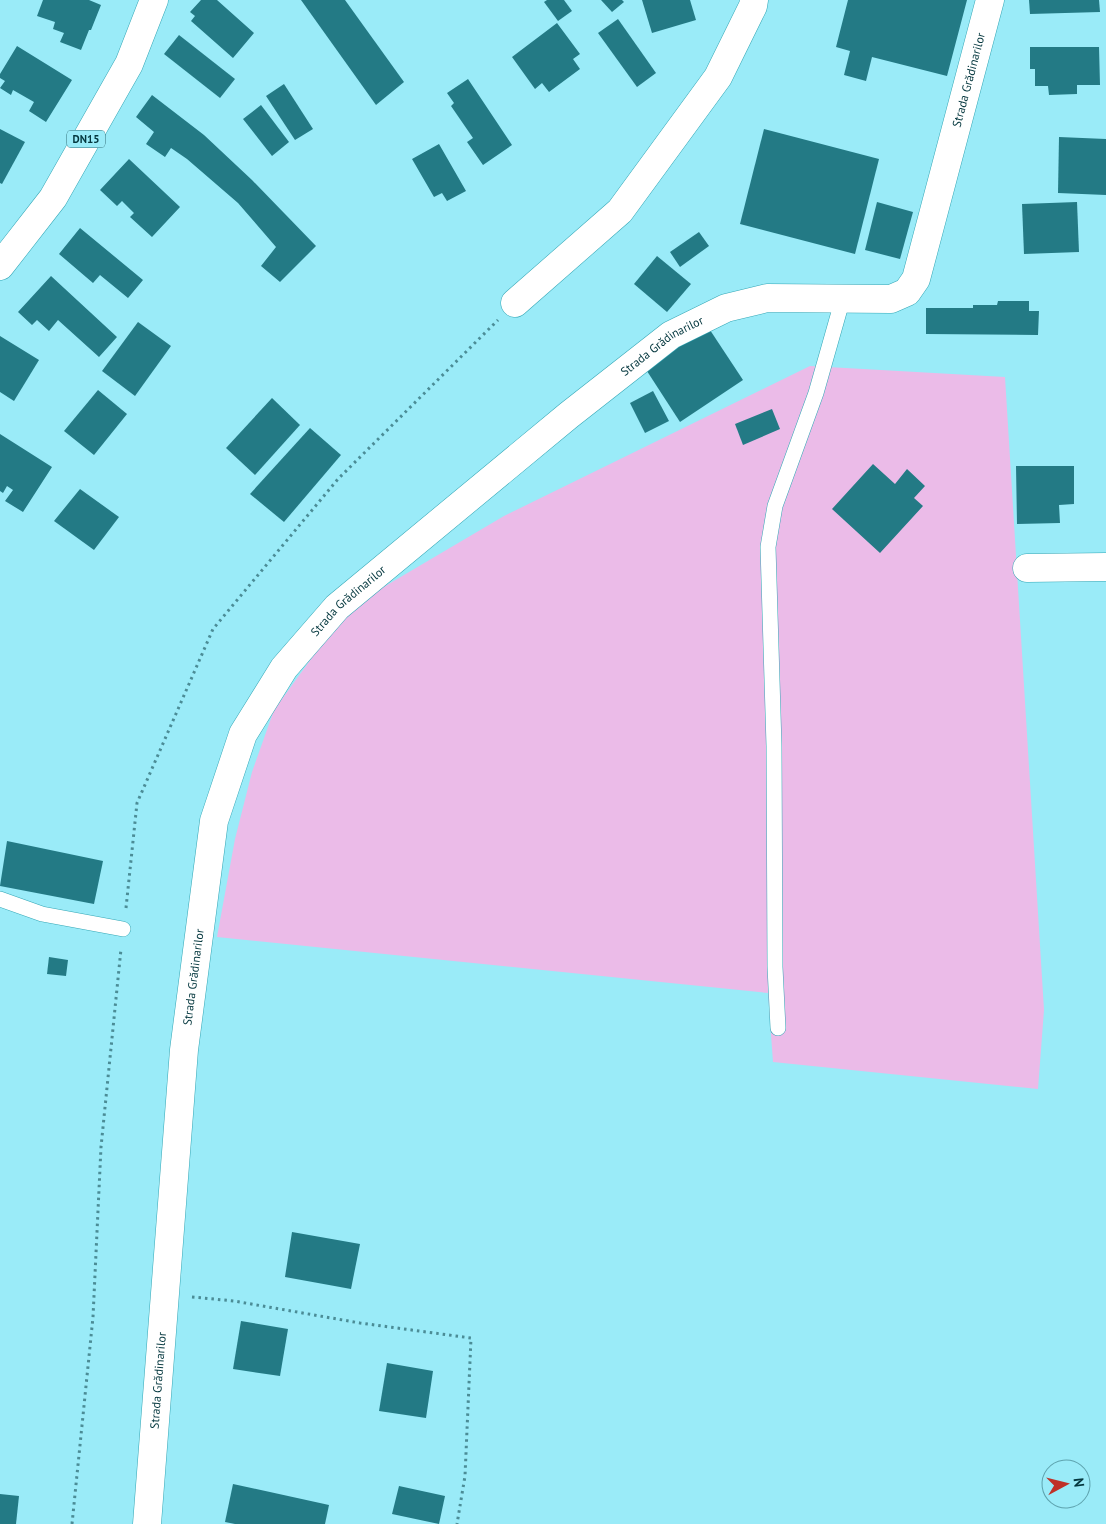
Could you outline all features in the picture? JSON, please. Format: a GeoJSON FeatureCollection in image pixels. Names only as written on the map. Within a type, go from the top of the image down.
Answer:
{"type":"FeatureCollection","features":[{"type":"Feature","properties":{"kind":"street","name":"DN15"},"geometry":{"type":"LineString","coordinates":[[0,266],[53,198],[129,64],[154,0]]}},
{"type":"Feature","properties":{"kind":"street"},"geometry":{"type":"LineString","coordinates":[[515,303],[620,211],[718,77],[754,0]]}},
{"type":"Feature","properties":{"kind":"street","name":"Strada Grădinarilor"},"geometry":{"type":"LineString","coordinates":[[147,1524],[184,1050],[214,821],[243,734],[284,668],[337,607],[570,415],[672,335],[726,308],[767,298],[891,299],[907,292],[916,280],[990,0]]}},
{"type":"Feature","properties":{"kind":"street"},"geometry":{"type":"LineString","coordinates":[[1027,568],[1106,567]]}},
{"type":"Feature","properties":{"kind":"lane"},"geometry":{"type":"LineString","coordinates":[[778,1028],[775,958],[774,746],[768,546],[775,506],[816,393],[844,298]]}},
{"type":"Feature","properties":{"kind":"lane"},"geometry":{"type":"LineString","coordinates":[[0,900],[42,914],[123,929]]}},
{"type":"Feature","properties":{"kind":"path"},"geometry":{"type":"LineString","coordinates":[[166,1294],[234,1301],[470,1338],[465,1476],[457,1524]]}},
{"type":"Feature","properties":{"kind":"shaded area"},"geometry":{"type":"Polygon","coordinates":[[[810,366],[1005,377],[1044,1010],[1038,1089],[773,1062],[768,993],[217,937],[235,839],[252,772],[274,710],[348,608],[504,516],[810,366]]]}},
{"type":"Feature","properties":{"kind":"building"},"geometry":{"type":"Polygon","coordinates":[[[43,0],[89,0],[101,5],[81,50],[60,42],[64,33],[53,29],[55,22],[37,16],[43,0]]]}},
{"type":"Feature","properties":{"kind":"building"},"geometry":{"type":"Polygon","coordinates":[[[201,0],[217,0],[254,33],[233,58],[191,21],[195,16],[190,12],[201,0]]]}},
{"type":"Feature","properties":{"kind":"building"},"geometry":{"type":"Polygon","coordinates":[[[301,0],[345,0],[404,82],[376,105],[301,0]]]}},
{"type":"Feature","properties":{"kind":"building"},"geometry":{"type":"Polygon","coordinates":[[[547,0],[564,0],[572,11],[558,21],[544,2],[547,0]]]}},
{"type":"Feature","properties":{"kind":"building"},"geometry":{"type":"Polygon","coordinates":[[[601,0],[622,0],[624,2],[612,12],[601,0]]]}},
{"type":"Feature","properties":{"kind":"building"},"geometry":{"type":"Polygon","coordinates":[[[642,0],[690,0],[696,20],[652,33],[642,0]]]}},
{"type":"Feature","properties":{"kind":"building"},"geometry":{"type":"Polygon","coordinates":[[[848,0],[967,0],[947,76],[872,57],[866,81],[844,75],[850,51],[836,47],[848,0]]]}},
{"type":"Feature","properties":{"kind":"building"},"geometry":{"type":"Polygon","coordinates":[[[1029,0],[1099,0],[1100,12],[1030,14],[1029,0]]]}},
{"type":"Feature","properties":{"kind":"building"},"geometry":{"type":"Polygon","coordinates":[[[618,19],[656,73],[637,87],[598,33],[618,19]]]}},
{"type":"Feature","properties":{"kind":"building"},"geometry":{"type":"Polygon","coordinates":[[[557,23],[580,54],[573,59],[580,69],[549,92],[542,83],[535,89],[512,57],[557,23]]]}},
{"type":"Feature","properties":{"kind":"building"},"geometry":{"type":"Polygon","coordinates":[[[179,35],[235,79],[220,98],[164,54],[179,35]]]}},
{"type":"Feature","properties":{"kind":"building"},"geometry":{"type":"Polygon","coordinates":[[[17,46],[72,80],[46,122],[29,111],[34,102],[13,90],[11,95],[0,88],[5,81],[0,78],[0,74],[17,46]]]}},
{"type":"Feature","properties":{"kind":"building"},"geometry":{"type":"Polygon","coordinates":[[[1030,47],[1099,47],[1100,85],[1077,85],[1077,94],[1049,95],[1048,86],[1035,86],[1035,69],[1030,69],[1030,47]]]}},
{"type":"Feature","properties":{"kind":"building"},"geometry":{"type":"Polygon","coordinates":[[[468,79],[512,145],[483,165],[467,142],[473,138],[451,106],[454,103],[447,93],[468,79]]]}},
{"type":"Feature","properties":{"kind":"building"},"geometry":{"type":"Polygon","coordinates":[[[284,84],[313,129],[295,140],[266,96],[284,84]]]}},
{"type":"Feature","properties":{"kind":"building"},"geometry":{"type":"Polygon","coordinates":[[[152,95],[204,135],[252,180],[316,246],[280,282],[261,266],[276,247],[238,203],[187,159],[171,148],[165,157],[146,144],[154,132],[136,117],[152,95]]]}},
{"type":"Feature","properties":{"kind":"building"},"geometry":{"type":"Polygon","coordinates":[[[261,105],[289,142],[272,156],[243,119],[261,105]]]}},
{"type":"Feature","properties":{"kind":"building"},"geometry":{"type":"Polygon","coordinates":[[[0,129],[25,142],[2,184],[0,183],[0,129]]]}},
{"type":"Feature","properties":{"kind":"building"},"geometry":{"type":"Polygon","coordinates":[[[764,129],[879,159],[855,254],[740,224],[764,129]]]}},
{"type":"Feature","properties":{"kind":"building"},"geometry":{"type":"Polygon","coordinates":[[[1059,137],[1106,139],[1106,195],[1058,193],[1059,137]]]}},
{"type":"Feature","properties":{"kind":"building"},"geometry":{"type":"Polygon","coordinates":[[[439,144],[466,191],[447,201],[442,193],[434,197],[412,159],[439,144]]]}},
{"type":"Feature","properties":{"kind":"building"},"geometry":{"type":"Polygon","coordinates":[[[129,159],[180,207],[152,237],[130,217],[134,213],[122,201],[117,206],[100,190],[129,159]]]}},
{"type":"Feature","properties":{"kind":"building"},"geometry":{"type":"Polygon","coordinates":[[[877,202],[913,212],[900,259],[865,250],[877,202]]]}},
{"type":"Feature","properties":{"kind":"building"},"geometry":{"type":"Polygon","coordinates":[[[1077,202],[1079,252],[1024,254],[1022,204],[1077,202]]]}},
{"type":"Feature","properties":{"kind":"building"},"geometry":{"type":"Polygon","coordinates":[[[80,228],[143,280],[128,298],[100,275],[93,283],[59,254],[80,228]]]}},
{"type":"Feature","properties":{"kind":"building"},"geometry":{"type":"Polygon","coordinates":[[[699,232],[709,246],[680,267],[670,252],[699,232]]]}},
{"type":"Feature","properties":{"kind":"building"},"geometry":{"type":"Polygon","coordinates":[[[657,256],[691,284],[667,312],[634,284],[657,256]]]}},
{"type":"Feature","properties":{"kind":"building"},"geometry":{"type":"Polygon","coordinates":[[[51,276],[117,337],[99,357],[58,320],[49,331],[37,320],[32,325],[18,312],[51,276]]]}},
{"type":"Feature","properties":{"kind":"building"},"geometry":{"type":"Polygon","coordinates":[[[998,301],[1029,301],[1029,311],[1039,311],[1038,335],[926,334],[926,308],[973,308],[973,305],[997,305],[998,301]]]}},
{"type":"Feature","properties":{"kind":"building"},"geometry":{"type":"Polygon","coordinates":[[[138,322],[171,346],[135,396],[102,371],[138,322]]]}},
{"type":"Feature","properties":{"kind":"building"},"geometry":{"type":"Polygon","coordinates":[[[708,327],[743,380],[680,422],[645,368],[708,327]]]}},
{"type":"Feature","properties":{"kind":"building"},"geometry":{"type":"Polygon","coordinates":[[[0,336],[39,360],[14,401],[0,392],[0,336]]]}},
{"type":"Feature","properties":{"kind":"building"},"geometry":{"type":"Polygon","coordinates":[[[98,390],[127,414],[94,455],[64,431],[98,390]]]}},
{"type":"Feature","properties":{"kind":"building"},"geometry":{"type":"Polygon","coordinates":[[[653,391],[669,421],[645,433],[630,403],[653,391]]]}},
{"type":"Feature","properties":{"kind":"building"},"geometry":{"type":"Polygon","coordinates":[[[272,398],[300,425],[255,475],[226,448],[272,398]]]}},
{"type":"Feature","properties":{"kind":"building"},"geometry":{"type":"Polygon","coordinates":[[[772,409],[780,429],[743,445],[735,424],[772,409]]]}},
{"type":"Feature","properties":{"kind":"building"},"geometry":{"type":"Polygon","coordinates":[[[310,428],[341,455],[284,522],[250,494],[310,428]]]}},
{"type":"Feature","properties":{"kind":"building"},"geometry":{"type":"Polygon","coordinates":[[[0,434],[52,467],[23,512],[5,501],[13,490],[7,486],[3,493],[0,491],[0,434]]]}},
{"type":"Feature","properties":{"kind":"building"},"geometry":{"type":"Polygon","coordinates":[[[873,464],[895,484],[907,469],[925,486],[914,498],[923,506],[880,553],[832,509],[873,464]]]}},
{"type":"Feature","properties":{"kind":"building"},"geometry":{"type":"Polygon","coordinates":[[[1016,466],[1074,466],[1074,504],[1059,505],[1060,523],[1017,524],[1016,466]]]}},
{"type":"Feature","properties":{"kind":"building"},"geometry":{"type":"Polygon","coordinates":[[[80,489],[119,517],[94,550],[54,521],[80,489]]]}},
{"type":"Feature","properties":{"kind":"building"},"geometry":{"type":"Polygon","coordinates":[[[7,841],[103,861],[94,904],[0,886],[7,841]]]}},
{"type":"Feature","properties":{"kind":"building"},"geometry":{"type":"Polygon","coordinates":[[[49,957],[68,960],[66,976],[47,974],[49,957]]]}},
{"type":"Feature","properties":{"kind":"building"},"geometry":{"type":"Polygon","coordinates":[[[292,1232],[360,1244],[351,1289],[285,1277],[292,1232]]]}},
{"type":"Feature","properties":{"kind":"building"},"geometry":{"type":"Polygon","coordinates":[[[241,1321],[288,1329],[280,1376],[233,1369],[241,1321]]]}},
{"type":"Feature","properties":{"kind":"building"},"geometry":{"type":"Polygon","coordinates":[[[387,1363],[433,1371],[426,1418],[379,1411],[387,1363]]]}},
{"type":"Feature","properties":{"kind":"building"},"geometry":{"type":"Polygon","coordinates":[[[233,1484],[329,1505],[325,1524],[235,1524],[225,1522],[233,1484]]]}},
{"type":"Feature","properties":{"kind":"building"},"geometry":{"type":"Polygon","coordinates":[[[399,1486],[445,1496],[439,1524],[392,1514],[399,1486]]]}},
{"type":"Feature","properties":{"kind":"building"},"geometry":{"type":"Polygon","coordinates":[[[0,1494],[19,1496],[16,1524],[0,1524],[0,1494]]]}}]}
